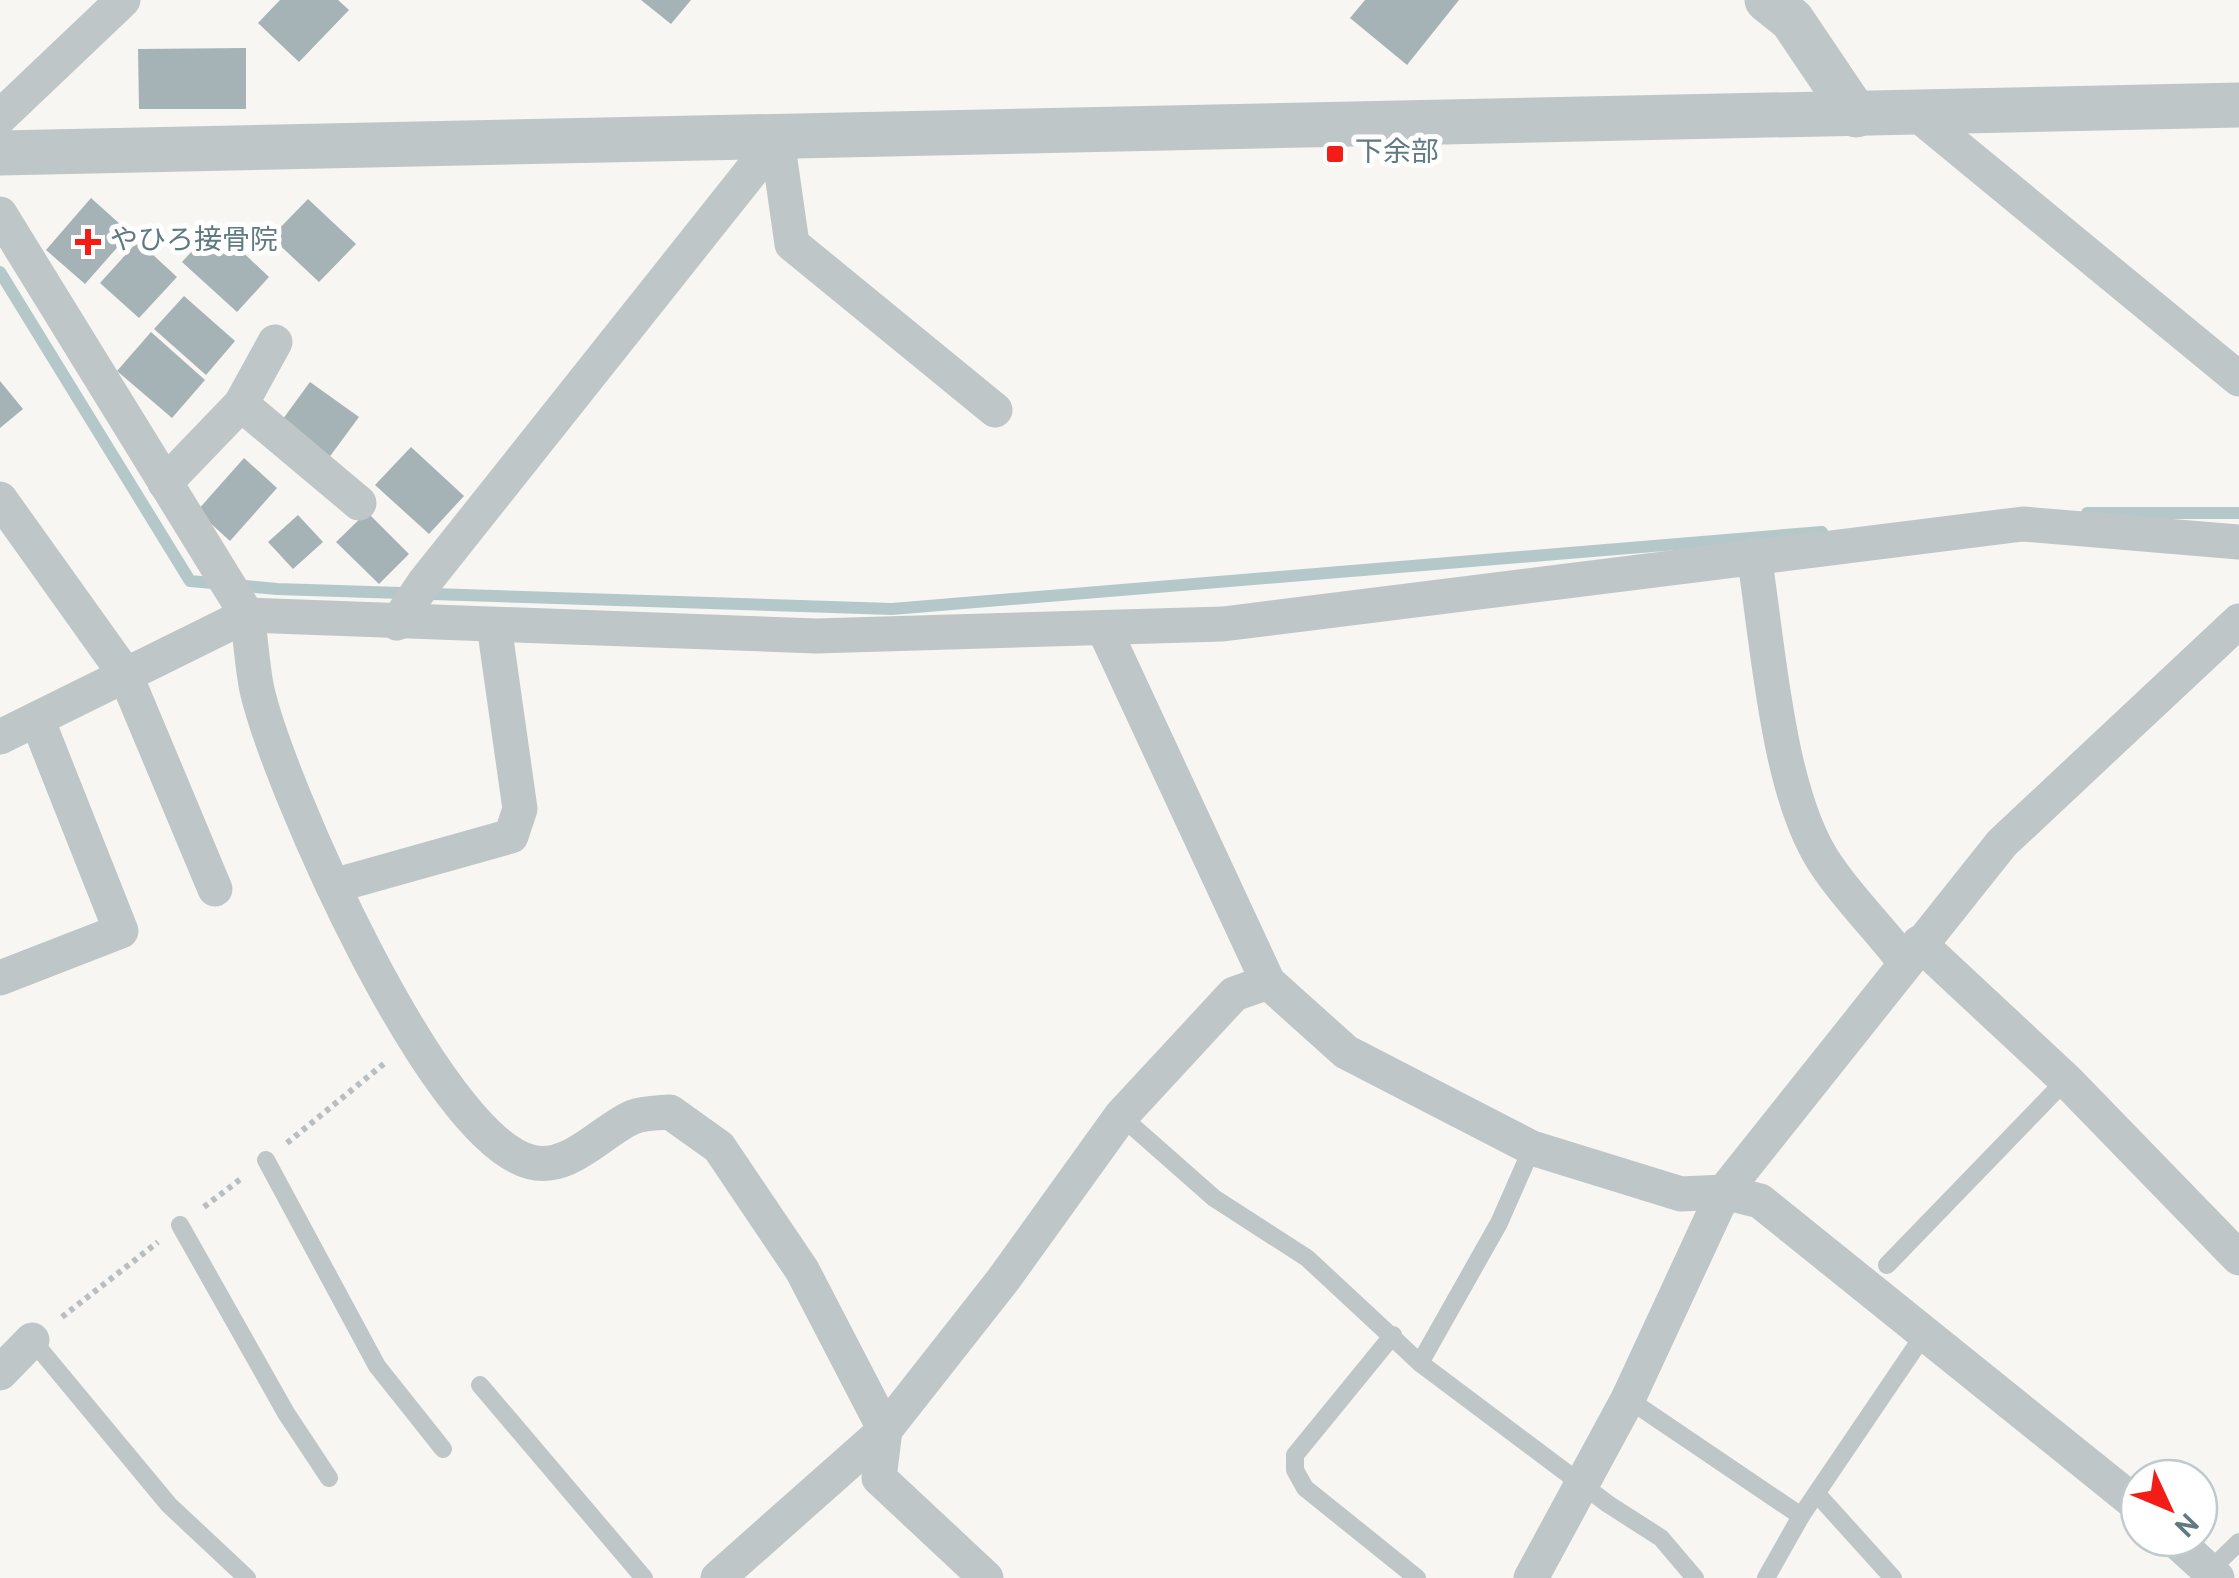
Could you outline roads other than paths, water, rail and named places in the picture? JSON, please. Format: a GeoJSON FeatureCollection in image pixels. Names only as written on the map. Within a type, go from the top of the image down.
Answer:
{"type":"FeatureCollection","features":[{"type":"Feature","properties":{"kind":"street"},"geometry":{"type":"LineString","coordinates":[[0,118],[123,0]]}},
{"type":"Feature","properties":{"kind":"street"},"geometry":{"type":"LineString","coordinates":[[1768,0],[1792,20],[1856,116]]}},
{"type":"Feature","properties":{"kind":"street"},"geometry":{"type":"LineString","coordinates":[[0,152],[776,139],[2239,105]]}},
{"type":"Feature","properties":{"kind":"street"},"geometry":{"type":"LineString","coordinates":[[1917,114],[2239,380]]}},
{"type":"Feature","properties":{"kind":"street"},"geometry":{"type":"LineString","coordinates":[[776,139],[792,244],[995,410]]}},
{"type":"Feature","properties":{"kind":"street"},"geometry":{"type":"LineString","coordinates":[[396,624],[424,583],[776,139]]}},
{"type":"Feature","properties":{"kind":"street"},"geometry":{"type":"LineString","coordinates":[[0,214],[248,615],[257,690],[333,886],[359,944],[445,1084],[495,1140],[531,1162],[568,1158],[635,1116],[670,1112],[719,1147],[802,1270],[885,1430],[879,1478],[986,1578]]}},
{"type":"Feature","properties":{"kind":"street"},"geometry":{"type":"LineString","coordinates":[[166,483],[241,404],[274,342]]}},
{"type":"Feature","properties":{"kind":"street"},"geometry":{"type":"LineString","coordinates":[[241,404],[359,503]]}},
{"type":"Feature","properties":{"kind":"street"},"geometry":{"type":"LineString","coordinates":[[0,499],[125,674],[215,889]]}},
{"type":"Feature","properties":{"kind":"street"},"geometry":{"type":"LineString","coordinates":[[0,737],[248,615],[396,624],[816,636],[1104,629],[1222,624],[2023,524],[2239,542]]}},
{"type":"Feature","properties":{"kind":"street"},"geometry":{"type":"LineString","coordinates":[[1754,555],[1785,751],[1805,822],[1826,866],[1911,952],[2066,1080],[2239,1258]]}},
{"type":"Feature","properties":{"kind":"street"},"geometry":{"type":"LineString","coordinates":[[1531,1578],[1628,1399],[1724,1192],[1911,952],[2002,843],[2239,621]]}},
{"type":"Feature","properties":{"kind":"street"},"geometry":{"type":"LineString","coordinates":[[333,886],[510,836],[520,809],[494,625]]}},
{"type":"Feature","properties":{"kind":"street"},"geometry":{"type":"LineString","coordinates":[[1104,629],[1268,982],[1346,1052],[1532,1148],[1681,1194],[1724,1192],[1760,1201],[2119,1490]]}},
{"type":"Feature","properties":{"kind":"street"},"geometry":{"type":"LineString","coordinates":[[0,978],[121,931],[37,718]]}},
{"type":"Feature","properties":{"kind":"street"},"geometry":{"type":"LineString","coordinates":[[718,1578],[885,1430],[1003,1280],[1121,1116],[1234,994],[1268,982]]}},
{"type":"Feature","properties":{"kind":"street"},"geometry":{"type":"LineString","coordinates":[[2192,1558],[2210,1576]]}},
{"type":"Feature","properties":{"kind":"lane"},"geometry":{"type":"LineString","coordinates":[[1887,1265],[2066,1080]]}},
{"type":"Feature","properties":{"kind":"lane"},"geometry":{"type":"LineString","coordinates":[[1121,1116],[1214,1198],[1307,1258],[1352,1304],[1393,1334],[1420,1363],[1661,1538],[1695,1578]]}},
{"type":"Feature","properties":{"kind":"lane"},"geometry":{"type":"LineString","coordinates":[[1420,1363],[1499,1223],[1532,1148]]}},
{"type":"Feature","properties":{"kind":"lane"},"geometry":{"type":"LineString","coordinates":[[266,1160],[377,1366],[443,1448]]}},
{"type":"Feature","properties":{"kind":"lane"},"geometry":{"type":"LineString","coordinates":[[180,1225],[286,1413],[329,1478]]}},
{"type":"Feature","properties":{"kind":"lane"},"geometry":{"type":"LineString","coordinates":[[1766,1578],[1801,1516],[1925,1333]]}},
{"type":"Feature","properties":{"kind":"lane"},"geometry":{"type":"LineString","coordinates":[[1393,1334],[1295,1455],[1295,1470],[1305,1488],[1418,1578]]}},
{"type":"Feature","properties":{"kind":"lane"},"geometry":{"type":"LineString","coordinates":[[10,1356],[247,1578]]}},
{"type":"Feature","properties":{"kind":"lane"},"geometry":{"type":"LineString","coordinates":[[480,1384],[644,1578]]}},
{"type":"Feature","properties":{"kind":"lane"},"geometry":{"type":"LineString","coordinates":[[1628,1399],[1801,1516]]}},
{"type":"Feature","properties":{"kind":"lane"},"geometry":{"type":"LineString","coordinates":[[1818,1495],[1893,1578]]}},
{"type":"Feature","properties":{"kind":"lane"},"geometry":{"type":"LineString","coordinates":[[2210,1576],[2239,1542]]}},
{"type":"Feature","properties":{"kind":"waterway"},"geometry":{"type":"LineString","coordinates":[[0,272],[190,581],[277,589],[892,609],[1822,532]]}},
{"type":"Feature","properties":{"kind":"waterway"},"geometry":{"type":"LineString","coordinates":[[2087,513],[2239,513]]}},
{"type":"Feature","properties":{"kind":"place","name":"下余部"},"geometry":{"type":"Point","coordinates":[1335,154]}},
{"type":"Feature","properties":{"kind":"place","name":"やひろ接骨院"},"geometry":{"type":"Point","coordinates":[88,242]}}]}
